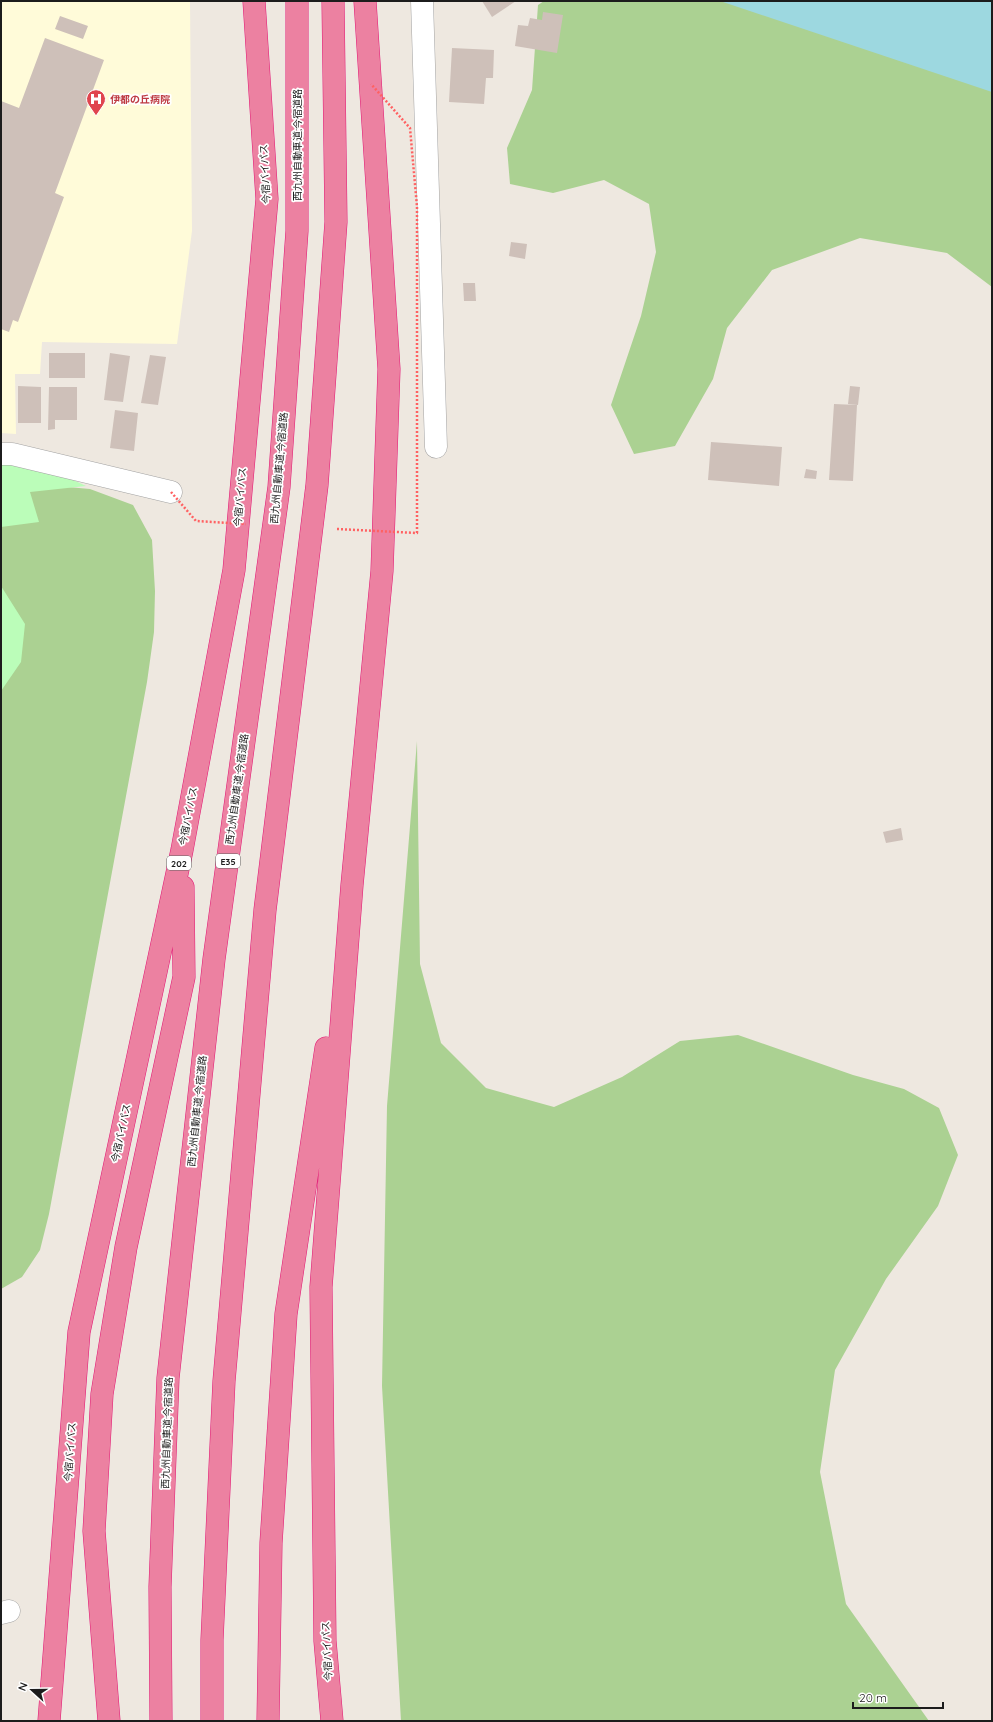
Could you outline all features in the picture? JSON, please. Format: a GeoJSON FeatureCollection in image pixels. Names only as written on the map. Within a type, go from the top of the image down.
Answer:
{"type":"FeatureCollection","features":[{"type":"Feature","properties":{"kind":"highway","name":"今宿バイパス"},"geometry":{"type":"LineString","coordinates":[[49,1721],[79,1332],[182,850],[234,570],[267,199],[254,1]]}},
{"type":"Feature","properties":{"kind":"highway","name":"西九州自動車道;今宿道路"},"geometry":{"type":"LineString","coordinates":[[161,1721],[160,1587],[168,1378],[214,958],[280,487],[297,231],[296,1]]}},
{"type":"Feature","properties":{"kind":"highway"},"geometry":{"type":"LineString","coordinates":[[212,1721],[212,1640],[225,1373],[265,910],[317,485],[335,238],[333,1]]}},
{"type":"Feature","properties":{"kind":"highway","name":"今宿バイパス"},"geometry":{"type":"LineString","coordinates":[[332,1721],[325,1640],[321,1287],[352,885],[382,571],[389,369],[365,1]]}},
{"type":"Feature","properties":{"kind":"highway"},"geometry":{"type":"LineString","coordinates":[[109,1721],[94,1531],[102,1394],[126,1247],[184,977],[182,850]]}},
{"type":"Feature","properties":{"kind":"highway"},"geometry":{"type":"LineString","coordinates":[[268,1721],[271,1543],[286,1314],[352,885]]}},
{"type":"Feature","properties":{"kind":"street"},"geometry":{"type":"LineString","coordinates":[[422,1],[436,447]]}},
{"type":"Feature","properties":{"kind":"street"},"geometry":{"type":"LineString","coordinates":[[1,454],[12,454],[171,492]]}},
{"type":"Feature","properties":{"kind":"path"},"geometry":{"type":"LineString","coordinates":[[330,528],[417,533],[417,207],[410,128],[371,84]]}},
{"type":"Feature","properties":{"kind":"path"},"geometry":{"type":"LineString","coordinates":[[171,492],[196,521],[251,524]]}},
{"type":"Feature","properties":{"kind":"shaded area","name":"伊都の丘病院"},"geometry":{"type":"Polygon","coordinates":[[[1,1],[190,1],[192,231],[177,344],[42,342],[40,374],[15,374],[16,434],[1,433],[1,1]]]}},
{"type":"Feature","properties":{"kind":"green space"},"geometry":{"type":"Polygon","coordinates":[[[544,1],[834,1],[992,60],[992,287],[947,253],[860,238],[772,270],[727,328],[713,379],[675,446],[634,454],[611,405],[641,316],[656,252],[649,204],[604,180],[553,193],[510,184],[507,148],[532,90],[538,5],[544,1]]]}},
{"type":"Feature","properties":{"kind":"green space"},"geometry":{"type":"Polygon","coordinates":[[[1,460],[35,462],[86,486],[30,492],[39,522],[1,527],[1,460]]]}},
{"type":"Feature","properties":{"kind":"green space"},"geometry":{"type":"Polygon","coordinates":[[[1,481],[90,489],[133,505],[152,540],[155,591],[154,632],[147,682],[49,1214],[40,1250],[22,1277],[1,1289],[1,481]]]}},
{"type":"Feature","properties":{"kind":"green space"},"geometry":{"type":"Polygon","coordinates":[[[1,586],[25,624],[21,662],[1,691],[1,586]]]}},
{"type":"Feature","properties":{"kind":"green space"},"geometry":{"type":"Polygon","coordinates":[[[417,741],[420,964],[441,1043],[486,1088],[554,1107],[622,1077],[680,1041],[738,1035],[853,1075],[904,1089],[939,1108],[958,1155],[938,1206],[886,1279],[835,1370],[820,1472],[846,1604],[929,1721],[401,1721],[382,1386],[387,1106],[417,741]]]}},
{"type":"Feature","properties":{"kind":"water"},"geometry":{"type":"Polygon","coordinates":[[[992,1],[992,92],[723,2],[992,1]]]}},
{"type":"Feature","properties":{"kind":"building"},"geometry":{"type":"Polygon","coordinates":[[[482,1],[516,1],[492,17],[482,1]]]}},
{"type":"Feature","properties":{"kind":"building"},"geometry":{"type":"Polygon","coordinates":[[[543,12],[563,15],[557,53],[515,46],[518,25],[528,26],[530,18],[542,20],[543,12]]]}},
{"type":"Feature","properties":{"kind":"building"},"geometry":{"type":"Polygon","coordinates":[[[60,16],[88,26],[83,39],[55,29],[60,16]]]}},
{"type":"Feature","properties":{"kind":"building"},"geometry":{"type":"Polygon","coordinates":[[[45,38],[104,60],[55,193],[64,197],[18,322],[13,320],[9,332],[1,329],[1,101],[19,108],[45,38]]]}},
{"type":"Feature","properties":{"kind":"building"},"geometry":{"type":"Polygon","coordinates":[[[452,48],[494,50],[493,78],[486,78],[484,104],[449,102],[452,48]]]}},
{"type":"Feature","properties":{"kind":"building"},"geometry":{"type":"Polygon","coordinates":[[[511,242],[527,244],[525,259],[509,256],[511,242]]]}},
{"type":"Feature","properties":{"kind":"building"},"geometry":{"type":"Polygon","coordinates":[[[463,283],[475,283],[476,301],[464,301],[463,283]]]}},
{"type":"Feature","properties":{"kind":"building"},"geometry":{"type":"Polygon","coordinates":[[[49,353],[85,353],[85,378],[49,378],[49,353]]]}},
{"type":"Feature","properties":{"kind":"building"},"geometry":{"type":"Polygon","coordinates":[[[110,353],[130,356],[123,402],[104,400],[110,353]]]}},
{"type":"Feature","properties":{"kind":"building"},"geometry":{"type":"Polygon","coordinates":[[[150,355],[166,357],[158,405],[141,403],[150,355]]]}},
{"type":"Feature","properties":{"kind":"building"},"geometry":{"type":"Polygon","coordinates":[[[18,386],[41,387],[41,423],[18,423],[18,386]]]}},
{"type":"Feature","properties":{"kind":"building"},"geometry":{"type":"Polygon","coordinates":[[[850,386],[860,387],[858,405],[848,404],[850,386]]]}},
{"type":"Feature","properties":{"kind":"building"},"geometry":{"type":"Polygon","coordinates":[[[49,387],[77,387],[77,420],[55,420],[55,429],[48,430],[49,387]]]}},
{"type":"Feature","properties":{"kind":"building"},"geometry":{"type":"Polygon","coordinates":[[[834,404],[857,405],[853,481],[829,480],[834,404]]]}},
{"type":"Feature","properties":{"kind":"building"},"geometry":{"type":"Polygon","coordinates":[[[115,410],[138,413],[134,451],[110,448],[115,410]]]}},
{"type":"Feature","properties":{"kind":"building"},"geometry":{"type":"Polygon","coordinates":[[[711,442],[782,447],[779,486],[708,480],[711,442]]]}},
{"type":"Feature","properties":{"kind":"building"},"geometry":{"type":"Polygon","coordinates":[[[806,469],[817,471],[816,479],[804,478],[806,469]]]}},
{"type":"Feature","properties":{"kind":"building"},"geometry":{"type":"Polygon","coordinates":[[[901,828],[903,840],[886,843],[883,832],[901,828]]]}},
{"type":"Feature","properties":{"kind":"place","name":"伊都の丘病院"},"geometry":{"type":"Point","coordinates":[96,116]}}]}
